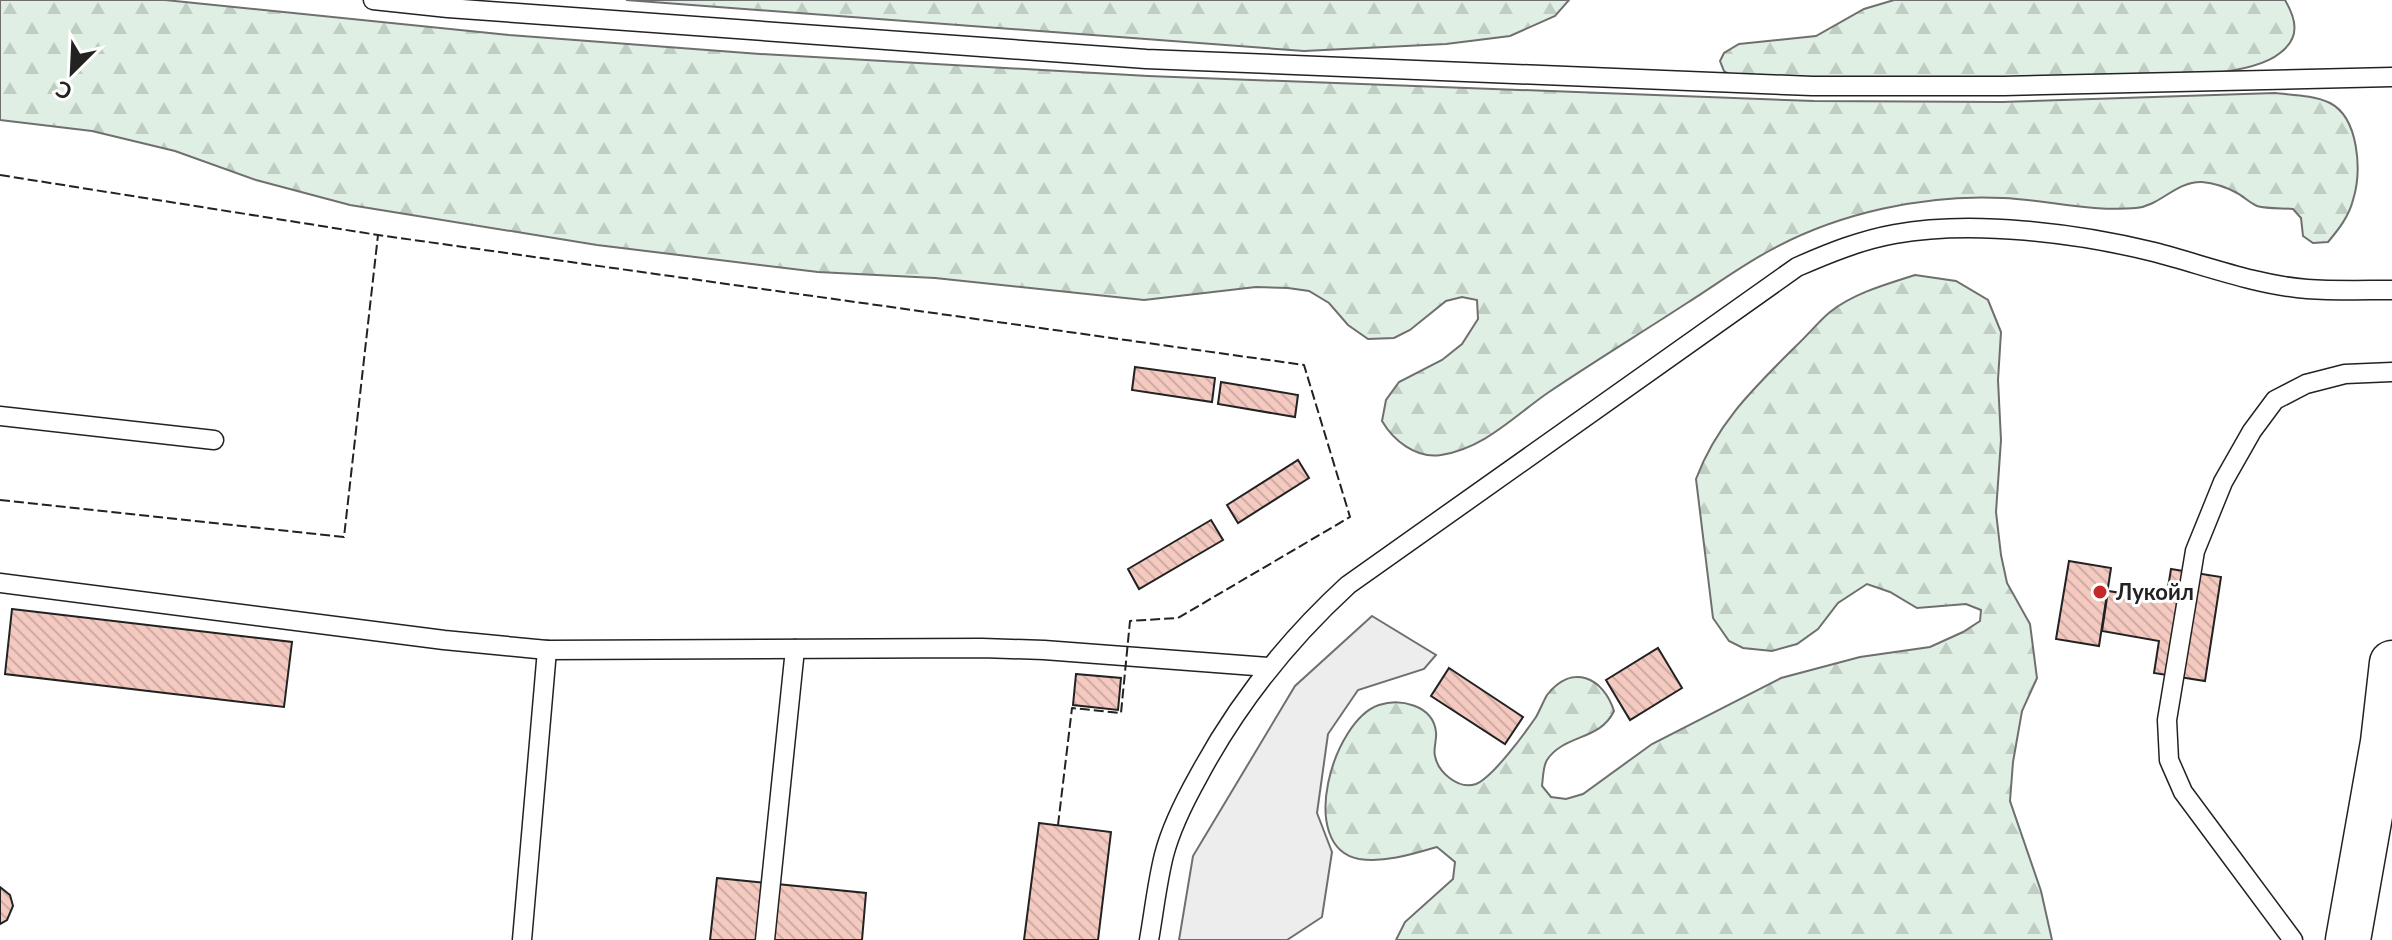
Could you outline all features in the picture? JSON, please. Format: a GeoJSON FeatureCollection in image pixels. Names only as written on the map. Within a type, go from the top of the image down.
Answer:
{"type":"FeatureCollection","features":[{"type":"Feature","properties":{"kind":"main road"},"geometry":{"type":"LineString","coordinates":[[2348,940],[2378,771],[2392,663]]}},
{"type":"Feature","properties":{"kind":"lane"},"geometry":{"type":"LineString","coordinates":[[373,0],[1146,59],[1812,86],[2004,86],[2392,77]]}},
{"type":"Feature","properties":{"kind":"lane"},"geometry":{"type":"LineString","coordinates":[[1149,940],[1164,854],[1180,810],[1215,744],[1268,667],[1312,618],[1348,585],[1797,267],[1844,247],[1896,234],[1963,229],[2055,234],[2129,246],[2267,282],[2306,289],[2392,290]]}},
{"type":"Feature","properties":{"kind":"lane"},"geometry":{"type":"LineString","coordinates":[[2293,940],[2183,792],[2169,760],[2167,720],[2195,551],[2223,482],[2252,431],[2275,400],[2306,384],[2345,374],[2392,372]]}},
{"type":"Feature","properties":{"kind":"lane"},"geometry":{"type":"LineString","coordinates":[[0,416],[214,440]]}},
{"type":"Feature","properties":{"kind":"lane"},"geometry":{"type":"LineString","coordinates":[[0,583],[444,640],[547,650],[1044,650],[1268,667]]}},
{"type":"Feature","properties":{"kind":"lane"},"geometry":{"type":"LineString","coordinates":[[765,940],[795,649]]}},
{"type":"Feature","properties":{"kind":"lane"},"geometry":{"type":"LineString","coordinates":[[522,940],[547,650]]}},
{"type":"Feature","properties":{"kind":"green space"},"geometry":{"type":"Polygon","coordinates":[[[0,0],[165,0],[509,35],[760,54],[1148,76],[1814,101],[2002,102],[2275,93],[2317,98],[2340,110],[2356,146],[2356,188],[2340,227],[2328,242],[2313,243],[2303,236],[2301,218],[2293,209],[2257,206],[2229,189],[2202,182],[2184,185],[2153,203],[2136,208],[1973,198],[1913,203],[1852,216],[1795,238],[1748,263],[1549,392],[1472,446],[1432,455],[1406,447],[1387,428],[1382,421],[1386,400],[1399,382],[1442,360],[1462,344],[1478,319],[1477,300],[1462,297],[1446,301],[1410,330],[1394,338],[1368,339],[1348,325],[1329,303],[1309,291],[1288,288],[1256,287],[1144,300],[935,278],[818,272],[597,245],[350,205],[256,180],[175,151],[92,131],[0,120],[0,0]]]}},
{"type":"Feature","properties":{"kind":"green space"},"geometry":{"type":"Polygon","coordinates":[[[626,0],[1569,0],[1555,16],[1510,36],[1446,44],[1304,51],[626,0]]]}},
{"type":"Feature","properties":{"kind":"green space"},"geometry":{"type":"Polygon","coordinates":[[[1894,0],[2285,0],[2294,21],[2294,34],[2287,47],[2264,62],[2218,73],[2192,75],[1959,79],[1776,77],[1731,75],[1724,71],[1720,61],[1724,53],[1739,44],[1816,36],[1864,9],[1894,0]]]}},
{"type":"Feature","properties":{"kind":"green space"},"geometry":{"type":"Polygon","coordinates":[[[1915,275],[1956,281],[1988,300],[2001,332],[1998,380],[2001,440],[1996,512],[2007,583],[2030,624],[2037,678],[2022,711],[2010,801],[2041,891],[2052,940],[1396,940],[1405,922],[1453,879],[1455,862],[1437,847],[1389,859],[1359,859],[1340,850],[1329,832],[1326,809],[1328,783],[1336,757],[1362,715],[1379,705],[1405,703],[1429,715],[1436,732],[1435,753],[1440,768],[1456,782],[1469,785],[1483,780],[1500,764],[1557,685],[1566,679],[1586,678],[1602,690],[1614,711],[1600,728],[1563,746],[1547,760],[1542,786],[1551,797],[1566,799],[1583,794],[1652,744],[1781,678],[1860,657],[1930,647],[1980,621],[1981,610],[1966,604],[1917,608],[1890,592],[1867,584],[1838,603],[1818,629],[1797,644],[1772,651],[1743,648],[1729,641],[1713,618],[1696,479],[1715,441],[1751,392],[1830,312],[1860,294],[1915,275]]]}},
{"type":"Feature","properties":{"kind":"shaded area"},"geometry":{"type":"Polygon","coordinates":[[[1372,616],[1436,655],[1424,669],[1358,690],[1328,734],[1317,813],[1332,852],[1322,917],[1287,940],[1179,940],[1193,856],[1295,686],[1372,616]]]}},
{"type":"Feature","properties":{"kind":"building"},"geometry":{"type":"Polygon","coordinates":[[[1135,367],[1215,378],[1212,402],[1132,390],[1135,367]]]}},
{"type":"Feature","properties":{"kind":"building"},"geometry":{"type":"Polygon","coordinates":[[[1221,382],[1298,395],[1295,417],[1218,404],[1221,382]]]}},
{"type":"Feature","properties":{"kind":"building"},"geometry":{"type":"Polygon","coordinates":[[[1298,460],[1309,478],[1238,523],[1227,505],[1298,460]]]}},
{"type":"Feature","properties":{"kind":"building"},"geometry":{"type":"Polygon","coordinates":[[[1211,520],[1223,540],[1139,589],[1128,569],[1211,520]]]}},
{"type":"Feature","properties":{"kind":"building"},"geometry":{"type":"Polygon","coordinates":[[[2069,561],[2111,568],[2099,646],[2056,639],[2069,561]]]}},
{"type":"Feature","properties":{"kind":"building"},"geometry":{"type":"Polygon","coordinates":[[[2171,569],[2221,577],[2205,681],[2154,673],[2159,641],[2102,631],[2108,591],[2166,600],[2171,569]]]}},
{"type":"Feature","properties":{"kind":"building"},"geometry":{"type":"Polygon","coordinates":[[[12,609],[292,642],[284,707],[5,674],[12,609]]]}},
{"type":"Feature","properties":{"kind":"building"},"geometry":{"type":"Polygon","coordinates":[[[1658,648],[1682,688],[1630,720],[1606,680],[1658,648]]]}},
{"type":"Feature","properties":{"kind":"building"},"geometry":{"type":"Polygon","coordinates":[[[1449,668],[1523,717],[1505,744],[1431,696],[1449,668]]]}},
{"type":"Feature","properties":{"kind":"building"},"geometry":{"type":"Polygon","coordinates":[[[1076,674],[1121,678],[1118,710],[1073,705],[1076,674]]]}},
{"type":"Feature","properties":{"kind":"building"},"geometry":{"type":"Polygon","coordinates":[[[1039,823],[1111,832],[1098,940],[1024,940],[1039,823]]]}},
{"type":"Feature","properties":{"kind":"building"},"geometry":{"type":"Polygon","coordinates":[[[717,878],[866,893],[862,940],[710,940],[717,878]]]}},
{"type":"Feature","properties":{"kind":"building"},"geometry":{"type":"Polygon","coordinates":[[[0,887],[10,895],[13,906],[7,920],[0,924],[0,887]]]}},
{"type":"Feature","properties":{"kind":"fence"},"geometry":{"type":"LineString","coordinates":[[0,175],[378,235],[1304,365],[1350,517],[1178,618],[1130,621],[1121,713],[1072,708],[1058,825]]}},
{"type":"Feature","properties":{"kind":"fence"},"geometry":{"type":"LineString","coordinates":[[0,500],[344,537],[378,235]]}},
{"type":"Feature","properties":{"kind":"place","name":"Лукойл"},"geometry":{"type":"Point","coordinates":[2100,592]}}]}
